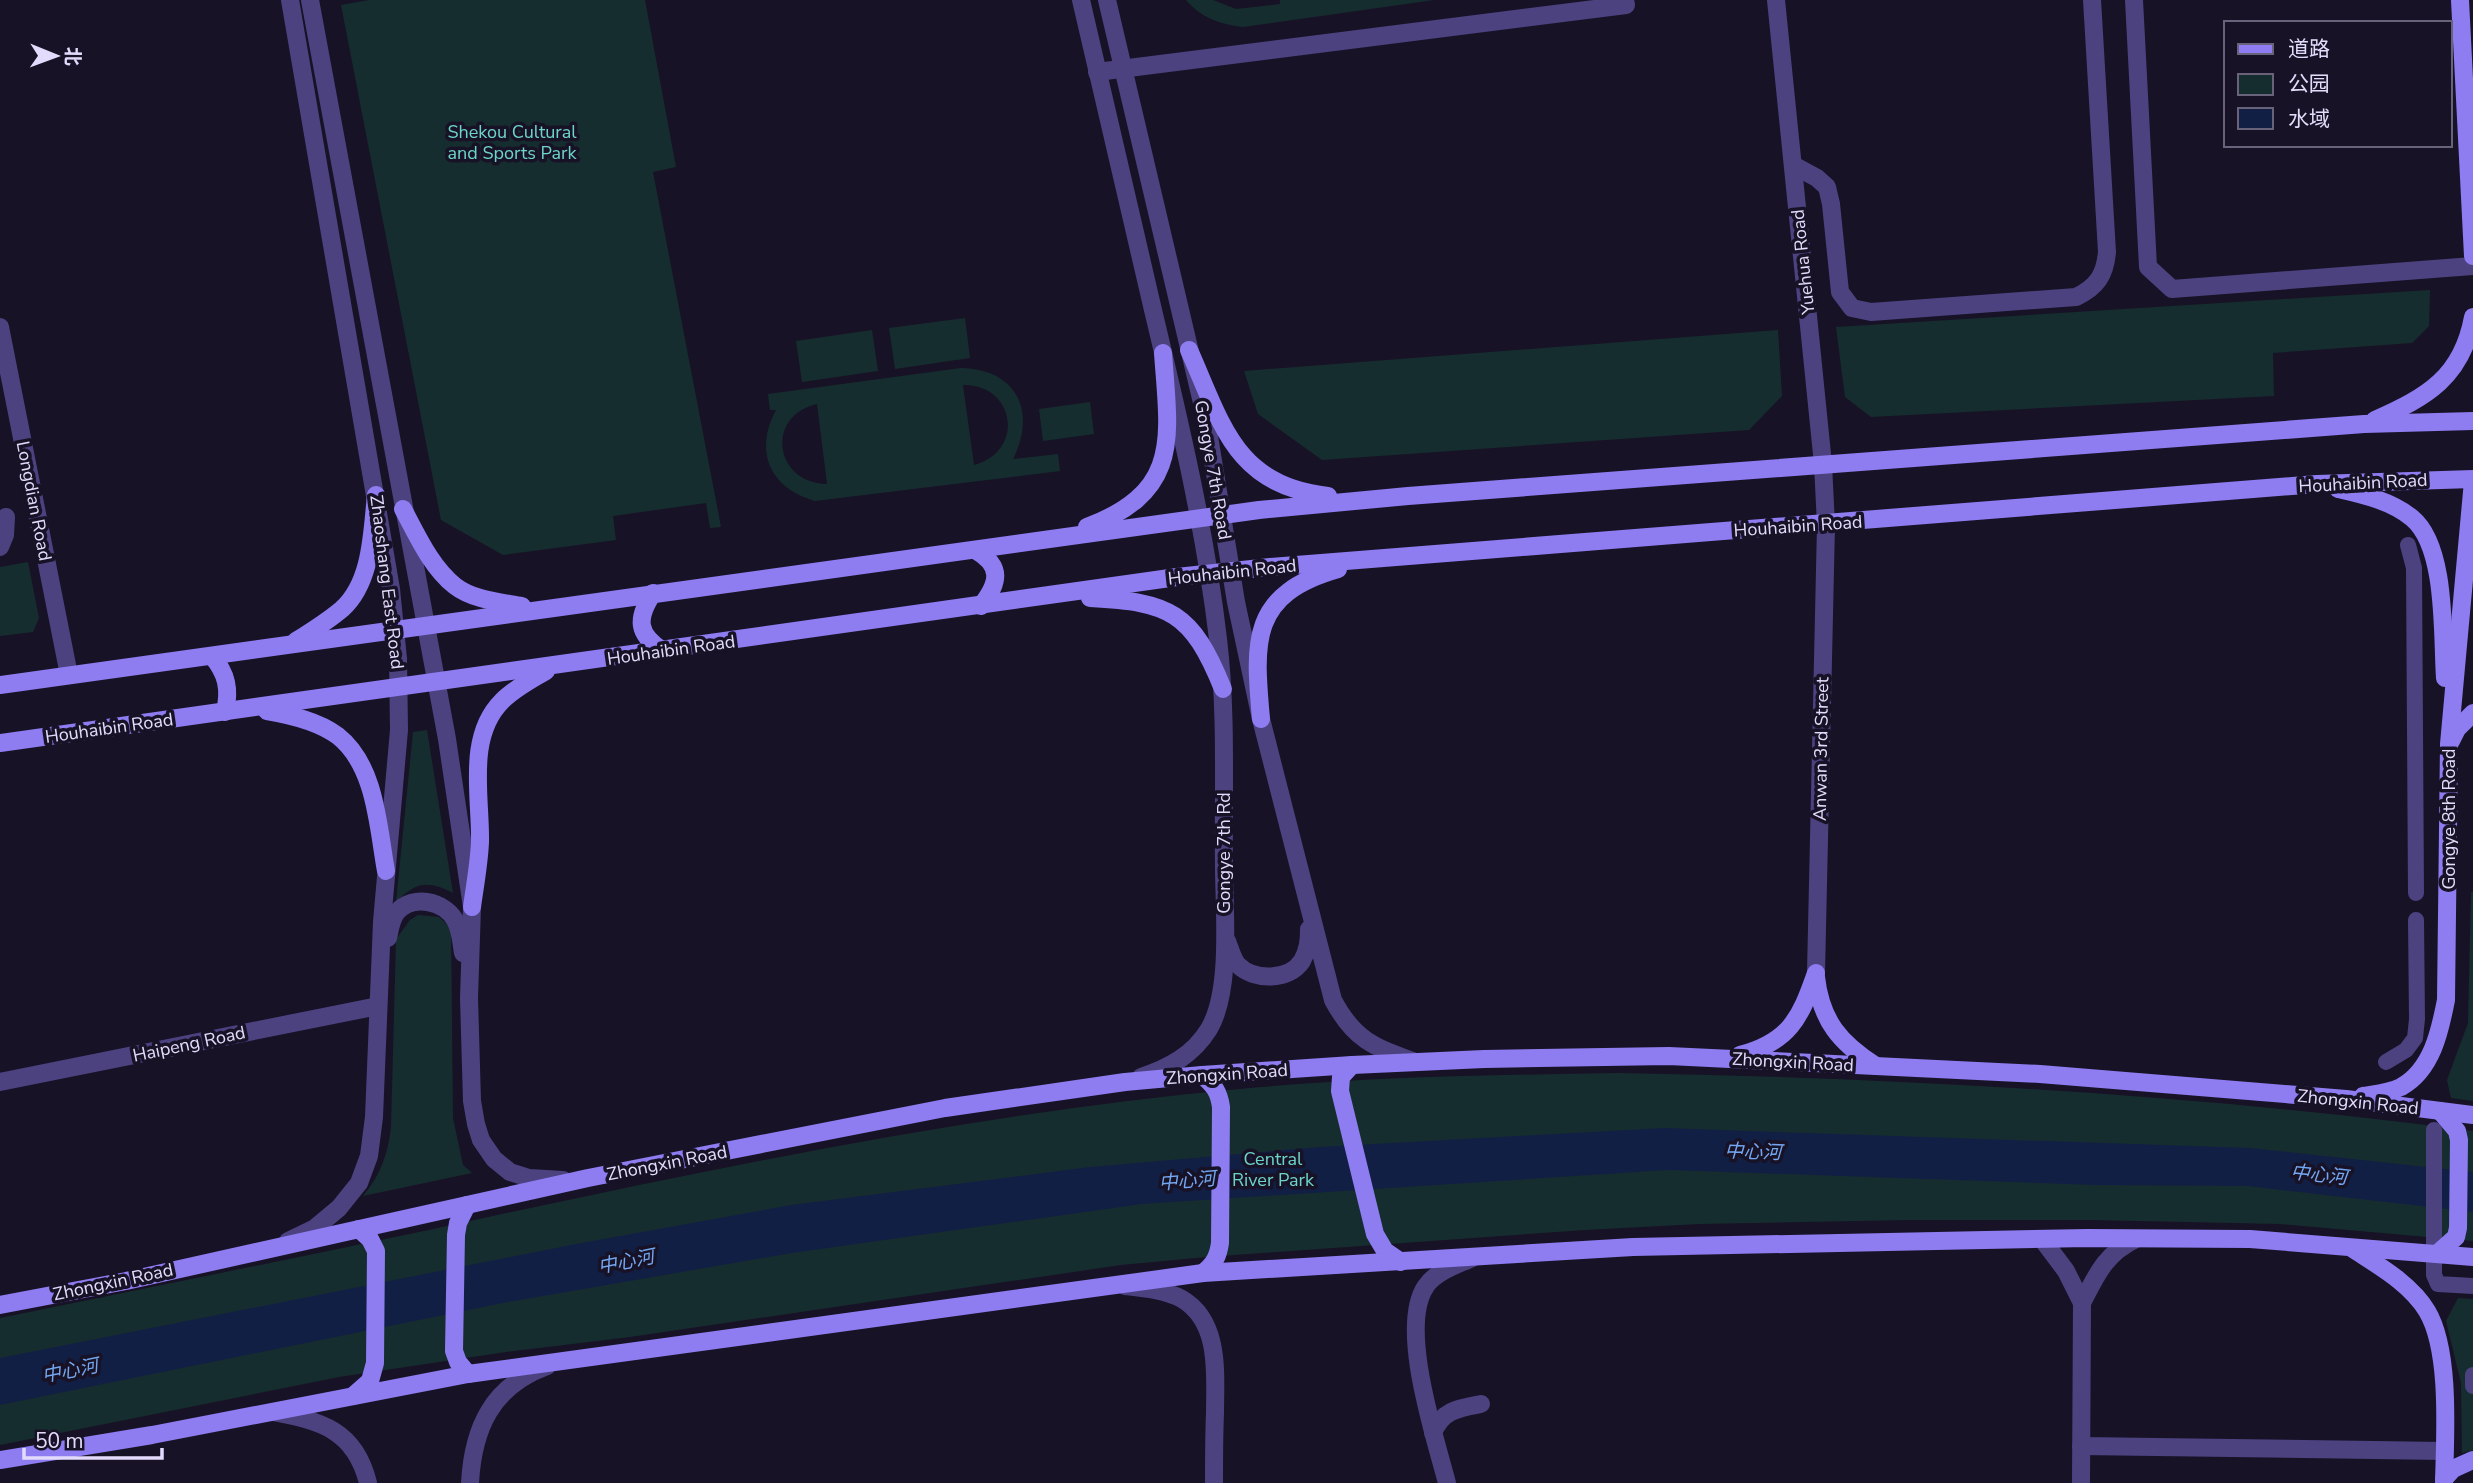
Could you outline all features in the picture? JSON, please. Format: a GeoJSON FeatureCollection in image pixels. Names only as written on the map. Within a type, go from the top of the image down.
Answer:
{"type":"FeatureCollection","features":[{"type":"Feature","properties":{"kind":"main road"},"geometry":{"type":"LineString","coordinates":[[2460,0],[2473,256]]}},
{"type":"Feature","properties":{"kind":"main road"},"geometry":{"type":"LineString","coordinates":[[2364,424],[2407,406],[2445,379],[2464,352],[2473,317]]}},
{"type":"Feature","properties":{"kind":"main road"},"geometry":{"type":"LineString","coordinates":[[1189,350],[1227,435],[1253,467],[1271,481],[1291,489],[1363,500]]}},
{"type":"Feature","properties":{"kind":"main road"},"geometry":{"type":"LineString","coordinates":[[1058,538],[1103,521],[1138,498],[1152,485],[1161,467],[1167,444],[1163,352]]}},
{"type":"Feature","properties":{"kind":"main road"},"geometry":{"type":"LineString","coordinates":[[0,685],[1200,517],[1363,500],[1823,464],[2364,424],[2473,421]]}},
{"type":"Feature","properties":{"kind":"main road","name":"Houhaibin Road"},"geometry":{"type":"LineString","coordinates":[[0,743],[1231,571],[2317,484],[2473,480]]}},
{"type":"Feature","properties":{"kind":"main road","name":"Gongye 8th Road"},"geometry":{"type":"LineString","coordinates":[[2346,1099],[2389,1092],[2413,1078],[2431,1054],[2441,1027],[2448,964],[2449,744],[2473,480]]}},
{"type":"Feature","properties":{"kind":"main road"},"geometry":{"type":"LineString","coordinates":[[2317,484],[2388,503],[2414,519],[2424,531],[2437,567],[2449,744]]}},
{"type":"Feature","properties":{"kind":"main road"},"geometry":{"type":"LineString","coordinates":[[290,645],[342,609],[354,596],[368,559],[376,495]]}},
{"type":"Feature","properties":{"kind":"main road"},"geometry":{"type":"LineString","coordinates":[[404,509],[429,557],[455,586],[484,598],[543,609]]}},
{"type":"Feature","properties":{"kind":"main road"},"geometry":{"type":"LineString","coordinates":[[975,550],[991,562],[995,574],[996,585],[981,606]]}},
{"type":"Feature","properties":{"kind":"main road"},"geometry":{"type":"LineString","coordinates":[[1261,719],[1257,649],[1263,622],[1277,600],[1297,585],[1324,573],[1372,559]]}},
{"type":"Feature","properties":{"kind":"main road"},"geometry":{"type":"LineString","coordinates":[[653,593],[642,612],[642,629],[645,637],[663,651]]}},
{"type":"Feature","properties":{"kind":"main road"},"geometry":{"type":"LineString","coordinates":[[1048,596],[1122,599],[1148,604],[1167,612],[1183,622],[1199,638],[1223,689]]}},
{"type":"Feature","properties":{"kind":"main road"},"geometry":{"type":"LineString","coordinates":[[212,656],[228,683],[225,712]]}},
{"type":"Feature","properties":{"kind":"main road"},"geometry":{"type":"LineString","coordinates":[[472,907],[480,844],[479,755],[483,733],[500,702],[520,685],[554,667]]}},
{"type":"Feature","properties":{"kind":"main road"},"geometry":{"type":"LineString","coordinates":[[253,708],[292,716],[317,725],[338,736],[353,753],[366,776],[386,871]]}},
{"type":"Feature","properties":{"kind":"main road"},"geometry":{"type":"LineString","coordinates":[[2449,744],[2457,729],[2473,713]]}},
{"type":"Feature","properties":{"kind":"main road"},"geometry":{"type":"LineString","coordinates":[[1728,1059],[1769,1045],[1785,1034],[1806,1004],[1816,973]]}},
{"type":"Feature","properties":{"kind":"main road"},"geometry":{"type":"LineString","coordinates":[[1816,973],[1818,992],[1830,1025],[1856,1053],[1876,1066]]}},
{"type":"Feature","properties":{"kind":"main road","name":"Zhongxin Road"},"geometry":{"type":"LineString","coordinates":[[0,1305],[126,1281],[588,1178],[945,1108],[1125,1082],[1202,1075],[1415,1062],[1669,1056],[2040,1074],[2346,1099],[2473,1115]]}},
{"type":"Feature","properties":{"kind":"main road"},"geometry":{"type":"LineString","coordinates":[[1352,1065],[1341,1077],[1340,1091],[1375,1234],[1385,1251],[1401,1262]]}},
{"type":"Feature","properties":{"kind":"main road"},"geometry":{"type":"LineString","coordinates":[[1202,1075],[1213,1084],[1219,1094],[1220,1107],[1220,1243],[1212,1266],[1203,1273]]}},
{"type":"Feature","properties":{"kind":"main road"},"geometry":{"type":"LineString","coordinates":[[2436,1253],[2456,1237],[2458,1228],[2459,1140],[2456,1130],[2440,1111]]}},
{"type":"Feature","properties":{"kind":"main road"},"geometry":{"type":"LineString","coordinates":[[467,1205],[458,1223],[456,1235],[454,1351],[458,1362],[468,1374]]}},
{"type":"Feature","properties":{"kind":"main road"},"geometry":{"type":"LineString","coordinates":[[353,1396],[370,1381],[375,1363],[376,1251],[370,1239],[359,1229]]}},
{"type":"Feature","properties":{"kind":"main road"},"geometry":{"type":"LineString","coordinates":[[0,1461],[152,1435],[468,1374],[1125,1286],[1203,1273],[1633,1248],[2042,1240],[2249,1239],[2473,1257]]}},
{"type":"Feature","properties":{"kind":"main road"},"geometry":{"type":"LineString","coordinates":[[2350,1247],[2409,1289],[2428,1313],[2439,1343],[2444,1380],[2444,1481]]}},
{"type":"Feature","properties":{"kind":"main road"},"geometry":{"type":"LineString","coordinates":[[2444,1481],[2453,1469],[2473,1460]]}},
{"type":"Feature","properties":{"kind":"street","name":"Zhaoshang East Road"},"geometry":{"type":"LineString","coordinates":[[272,1248],[315,1228],[339,1208],[359,1183],[369,1156],[374,1116],[379,978],[400,688],[396,629],[376,495],[290,0]]}},
{"type":"Feature","properties":{"kind":"street","name":"Zhaoshang East Road"},"geometry":{"type":"LineString","coordinates":[[310,0],[447,739],[472,907],[469,998],[472,1101],[481,1140],[494,1159],[510,1172],[553,1181],[588,1178]]}},
{"type":"Feature","properties":{"kind":"street","name":"Gongye 7th Road"},"geometry":{"type":"LineString","coordinates":[[1081,0],[1200,517],[1209,574]]}},
{"type":"Feature","properties":{"kind":"street","name":"Gongye 7th Road"},"geometry":{"type":"LineString","coordinates":[[1107,0],[1207,424],[1231,571],[1261,719],[1333,1000],[1343,1018],[1358,1035],[1378,1048],[1415,1062]]}},
{"type":"Feature","properties":{"kind":"street"},"geometry":{"type":"LineString","coordinates":[[1097,72],[1626,5],[1626,0]]}},
{"type":"Feature","properties":{"kind":"street","name":"Yuehua Road"},"geometry":{"type":"LineString","coordinates":[[1776,0],[1823,464],[1826,525]]}},
{"type":"Feature","properties":{"kind":"street"},"geometry":{"type":"LineString","coordinates":[[1793,166],[1817,178],[1827,187],[1840,292],[1852,308],[1860,311],[1885,311],[2076,298],[2088,292],[2101,277],[2107,252],[2092,0]]}},
{"type":"Feature","properties":{"kind":"street"},"geometry":{"type":"LineString","coordinates":[[2134,0],[2148,267],[2172,289],[2473,266]]}},
{"type":"Feature","properties":{"kind":"street","name":"Longdian Road"},"geometry":{"type":"LineString","coordinates":[[0,327],[69,675]]}},
{"type":"Feature","properties":{"kind":"street"},"geometry":{"type":"LineString","coordinates":[[0,547],[5,535],[6,517]]}},
{"type":"Feature","properties":{"kind":"street","name":"Anwan 3rd Street"},"geometry":{"type":"LineString","coordinates":[[1816,973],[1826,525]]}},
{"type":"Feature","properties":{"kind":"street"},"geometry":{"type":"LineString","coordinates":[[2408,545],[2414,568],[2416,893]]}},
{"type":"Feature","properties":{"kind":"street","name":"Gongye 7th Rd"},"geometry":{"type":"LineString","coordinates":[[1125,1082],[1161,1071],[1181,1060],[1209,1029],[1218,1008],[1222,988],[1223,689],[1209,574]]}},
{"type":"Feature","properties":{"kind":"street"},"geometry":{"type":"LineString","coordinates":[[379,978],[394,917],[408,904],[428,902],[439,905],[454,919],[460,931],[469,998]]}},
{"type":"Feature","properties":{"kind":"street"},"geometry":{"type":"LineString","coordinates":[[1224,934],[1236,964],[1250,974],[1266,977],[1286,974],[1300,964],[1309,947],[1310,917]]}},
{"type":"Feature","properties":{"kind":"street"},"geometry":{"type":"LineString","coordinates":[[2386,1062],[2406,1050],[2415,1038],[2416,920]]}},
{"type":"Feature","properties":{"kind":"street","name":"Haipeng Road"},"geometry":{"type":"LineString","coordinates":[[0,1083],[378,1006]]}},
{"type":"Feature","properties":{"kind":"street"},"geometry":{"type":"LineString","coordinates":[[2434,1130],[2434,1276],[2438,1284],[2466,1286],[2473,1299]]}},
{"type":"Feature","properties":{"kind":"street"},"geometry":{"type":"LineString","coordinates":[[2081,1303],[2101,1266],[2121,1246],[2136,1239]]}},
{"type":"Feature","properties":{"kind":"street"},"geometry":{"type":"LineString","coordinates":[[2042,1240],[2066,1271],[2081,1303],[2081,1483]]}},
{"type":"Feature","properties":{"kind":"street"},"geometry":{"type":"LineString","coordinates":[[1447,1483],[1433,1433],[1418,1359],[1416,1307],[1426,1284],[1442,1272],[1472,1258]]}},
{"type":"Feature","properties":{"kind":"street"},"geometry":{"type":"LineString","coordinates":[[1125,1286],[1166,1293],[1182,1299],[1196,1310],[1204,1321],[1212,1343],[1215,1372],[1214,1483]]}},
{"type":"Feature","properties":{"kind":"street"},"geometry":{"type":"LineString","coordinates":[[470,1483],[476,1440],[492,1405],[513,1383],[564,1360]]}},
{"type":"Feature","properties":{"kind":"street"},"geometry":{"type":"LineString","coordinates":[[2473,1375],[2473,1386]]}},
{"type":"Feature","properties":{"kind":"street"},"geometry":{"type":"LineString","coordinates":[[1433,1433],[1443,1415],[1458,1408],[1481,1404]]}},
{"type":"Feature","properties":{"kind":"street"},"geometry":{"type":"LineString","coordinates":[[270,1411],[313,1420],[337,1432],[351,1445],[364,1466],[368,1483]]}},
{"type":"Feature","properties":{"kind":"street"},"geometry":{"type":"LineString","coordinates":[[2081,1446],[2444,1451]]}},
{"type":"Feature","properties":{"kind":"green space","name":"Shekou Cultural and Sports Park"},"geometry":{"type":"Polygon","coordinates":[[[369,0],[645,0],[676,167],[653,172],[721,527],[710,528],[706,503],[613,516],[616,540],[503,555],[441,520],[341,5],[369,0]]]}},
{"type":"Feature","properties":{"kind":"green space"},"geometry":{"type":"Polygon","coordinates":[[[1186,0],[1213,0],[1236,9],[1280,4],[1280,0],[1434,0],[1243,27],[1212,19],[1186,0]]]}},
{"type":"Feature","properties":{"kind":"green space"},"geometry":{"type":"Polygon","coordinates":[[[2430,290],[2429,326],[2412,343],[2273,353],[2274,396],[1871,417],[1845,397],[1836,327],[2430,290]]]}},
{"type":"Feature","properties":{"kind":"green space"},"geometry":{"type":"Polygon","coordinates":[[[965,318],[970,358],[895,369],[889,328],[965,318]]]}},
{"type":"Feature","properties":{"kind":"green space"},"geometry":{"type":"Polygon","coordinates":[[[872,330],[878,371],[802,382],[796,341],[872,330]]]}},
{"type":"Feature","properties":{"kind":"green space"},"geometry":{"type":"Polygon","coordinates":[[[1778,330],[1782,396],[1749,430],[1322,460],[1258,414],[1244,371],[1778,330]]]}},
{"type":"Feature","properties":{"kind":"green space"},"geometry":{"type":"Polygon","coordinates":[[[961,368],[980,370],[996,376],[1017,396],[1023,425],[1013,459],[1058,454],[1060,471],[815,501],[786,487],[770,466],[766,440],[776,410],[770,410],[768,394],[961,368]],[[963,385],[974,465],[990,458],[1001,447],[1007,434],[1007,420],[1003,406],[994,395],[981,388],[963,385]],[[817,404],[800,411],[789,421],[783,434],[783,448],[787,461],[796,473],[809,481],[827,484],[817,404]]]}},
{"type":"Feature","properties":{"kind":"green space"},"geometry":{"type":"Polygon","coordinates":[[[1090,402],[1094,434],[1043,441],[1039,409],[1090,402]]]}},
{"type":"Feature","properties":{"kind":"green space"},"geometry":{"type":"Polygon","coordinates":[[[28,562],[39,618],[33,632],[0,636],[0,567],[28,562]]]}},
{"type":"Feature","properties":{"kind":"green space"},"geometry":{"type":"Polygon","coordinates":[[[427,730],[453,893],[436,886],[423,885],[410,890],[396,902],[413,732],[427,730]]]}},
{"type":"Feature","properties":{"kind":"green space"},"geometry":{"type":"Polygon","coordinates":[[[2471,892],[2473,1101],[2451,1098],[2447,1080],[2468,1023],[2471,892]]]}},
{"type":"Feature","properties":{"kind":"green space"},"geometry":{"type":"Polygon","coordinates":[[[418,915],[439,917],[451,928],[453,1118],[463,1165],[472,1173],[363,1196],[383,1163],[391,1127],[396,939],[410,920],[418,915]]]}},
{"type":"Feature","properties":{"kind":"green space","name":"Central River Park"},"geometry":{"type":"Polygon","coordinates":[[[1619,1073],[1833,1079],[2047,1090],[2260,1107],[2473,1131],[2473,1241],[2280,1224],[1909,1220],[1699,1224],[1585,1230],[1206,1257],[1121,1265],[339,1377],[0,1445],[0,1318],[586,1196],[958,1125],[1240,1089],[1382,1079],[1619,1073]]]}},
{"type":"Feature","properties":{"kind":"green space"},"geometry":{"type":"Polygon","coordinates":[[[2458,1298],[2473,1299],[2473,1450],[2462,1453],[2461,1383],[2446,1321],[2458,1298]]]}},
{"type":"Feature","properties":{"kind":"water","name":"中心河"},"geometry":{"type":"Polygon","coordinates":[[[1664,1128],[2250,1148],[2473,1172],[2473,1212],[2247,1186],[2096,1185],[1669,1170],[1142,1204],[792,1253],[508,1302],[0,1405],[0,1358],[576,1244],[791,1205],[1090,1167],[1320,1147],[1664,1128]]]}}]}
